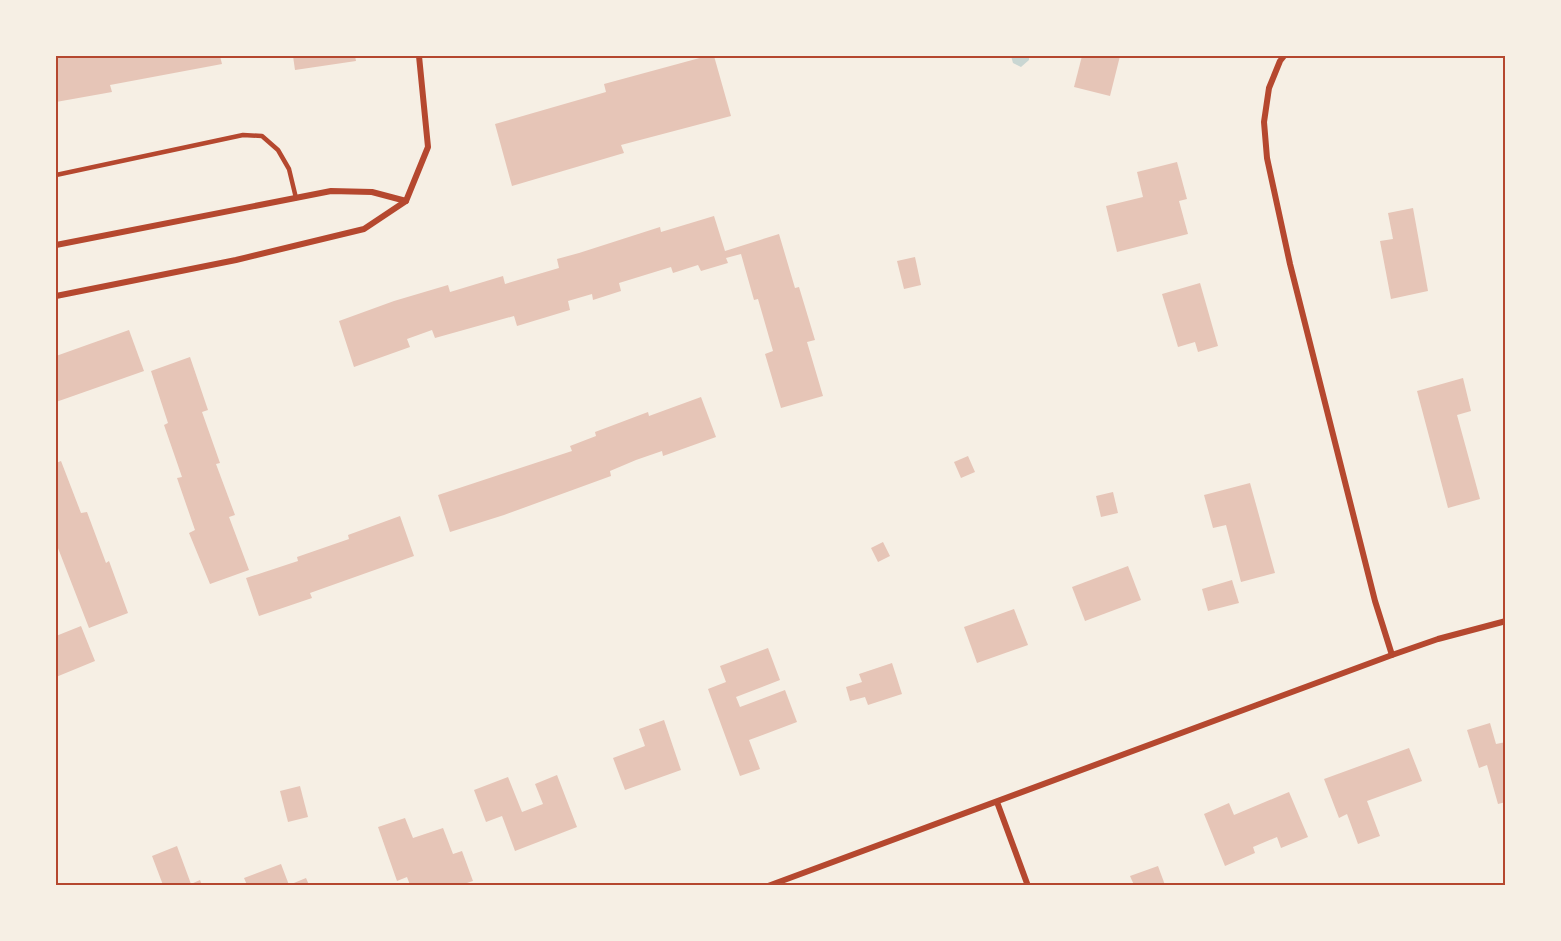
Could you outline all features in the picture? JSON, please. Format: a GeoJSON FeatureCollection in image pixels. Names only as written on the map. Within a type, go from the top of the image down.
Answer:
{"type":"FeatureCollection","features":[{"type":"Feature","properties":{"kind":"street"},"geometry":{"type":"LineString","coordinates":[[56,296],[236,260],[364,229],[406,201],[428,147],[419,56]]}},
{"type":"Feature","properties":{"kind":"street"},"geometry":{"type":"LineString","coordinates":[[1284,56],[1269,88],[1264,122],[1267,158],[1290,264],[1374,601],[1392,655]]}},
{"type":"Feature","properties":{"kind":"street"},"geometry":{"type":"LineString","coordinates":[[56,245],[331,191],[372,192],[406,201]]}},
{"type":"Feature","properties":{"kind":"street"},"geometry":{"type":"LineString","coordinates":[[768,885],[1392,655],[1438,639],[1506,621]]}},
{"type":"Feature","properties":{"kind":"street"},"geometry":{"type":"LineString","coordinates":[[997,802],[1028,885]]}},
{"type":"Feature","properties":{"kind":"lane"},"geometry":{"type":"LineString","coordinates":[[56,175],[243,135],[262,136],[278,150],[289,169],[296,198]]}},
{"type":"Feature","properties":{"kind":"shaded area"},"geometry":{"type":"Polygon","coordinates":[[[1011,56],[1029,56],[1029,60],[1021,67],[1013,63],[1011,56]]]}},
{"type":"Feature","properties":{"kind":"building"},"geometry":{"type":"Polygon","coordinates":[[[56,56],[220,56],[222,64],[110,85],[112,92],[56,102],[56,56]]]}},
{"type":"Feature","properties":{"kind":"building"},"geometry":{"type":"Polygon","coordinates":[[[293,56],[355,56],[356,61],[295,70],[293,56]]]}},
{"type":"Feature","properties":{"kind":"building"},"geometry":{"type":"Polygon","coordinates":[[[714,56],[731,116],[621,145],[624,153],[512,186],[495,124],[606,92],[604,84],[714,56]]]}},
{"type":"Feature","properties":{"kind":"building"},"geometry":{"type":"Polygon","coordinates":[[[1082,56],[1120,56],[1110,96],[1074,87],[1082,56]]]}},
{"type":"Feature","properties":{"kind":"building"},"geometry":{"type":"Polygon","coordinates":[[[1177,162],[1187,199],[1179,201],[1188,234],[1117,252],[1106,206],[1143,197],[1137,172],[1177,162]]]}},
{"type":"Feature","properties":{"kind":"building"},"geometry":{"type":"Polygon","coordinates":[[[1413,208],[1428,291],[1391,299],[1380,241],[1393,239],[1388,213],[1413,208]]]}},
{"type":"Feature","properties":{"kind":"building"},"geometry":{"type":"Polygon","coordinates":[[[714,216],[725,251],[779,234],[795,288],[799,287],[815,340],[807,342],[823,396],[781,408],[765,354],[773,351],[758,299],[754,300],[741,254],[726,258],[728,263],[701,271],[698,265],[673,273],[671,267],[619,283],[621,291],[593,300],[592,294],[568,301],[570,310],[517,326],[514,316],[435,338],[432,330],[407,339],[410,347],[354,367],[339,321],[448,285],[450,292],[503,276],[505,284],[559,268],[557,259],[660,227],[661,232],[714,216]]]}},
{"type":"Feature","properties":{"kind":"building"},"geometry":{"type":"Polygon","coordinates":[[[915,257],[921,285],[904,289],[897,261],[915,257]]]}},
{"type":"Feature","properties":{"kind":"building"},"geometry":{"type":"Polygon","coordinates":[[[1200,283],[1218,346],[1198,352],[1195,342],[1178,347],[1162,294],[1200,283]]]}},
{"type":"Feature","properties":{"kind":"building"},"geometry":{"type":"Polygon","coordinates":[[[129,330],[144,371],[56,402],[56,356],[129,330]]]}},
{"type":"Feature","properties":{"kind":"building"},"geometry":{"type":"Polygon","coordinates":[[[190,357],[208,410],[202,412],[220,463],[216,464],[235,515],[229,517],[249,570],[210,584],[189,533],[195,530],[177,478],[182,477],[164,425],[168,423],[151,371],[190,357]]]}},
{"type":"Feature","properties":{"kind":"building"},"geometry":{"type":"Polygon","coordinates":[[[1463,378],[1471,411],[1457,415],[1480,499],[1448,508],[1417,391],[1463,378]]]}},
{"type":"Feature","properties":{"kind":"building"},"geometry":{"type":"Polygon","coordinates":[[[701,397],[716,437],[663,456],[662,451],[636,460],[610,471],[611,476],[450,532],[438,495],[572,451],[570,446],[596,436],[595,432],[648,412],[649,416],[701,397]]]}},
{"type":"Feature","properties":{"kind":"building"},"geometry":{"type":"Polygon","coordinates":[[[968,456],[975,472],[961,478],[954,462],[968,456]]]}},
{"type":"Feature","properties":{"kind":"building"},"geometry":{"type":"Polygon","coordinates":[[[61,461],[81,513],[87,512],[106,563],[109,561],[128,613],[89,628],[56,543],[56,463],[61,461]]]}},
{"type":"Feature","properties":{"kind":"building"},"geometry":{"type":"Polygon","coordinates":[[[1250,483],[1275,573],[1241,582],[1226,525],[1213,528],[1204,495],[1250,483]]]}},
{"type":"Feature","properties":{"kind":"building"},"geometry":{"type":"Polygon","coordinates":[[[1113,492],[1118,513],[1101,517],[1096,496],[1113,492]]]}},
{"type":"Feature","properties":{"kind":"building"},"geometry":{"type":"Polygon","coordinates":[[[400,516],[414,556],[310,593],[312,598],[259,616],[246,578],[298,561],[297,557],[349,539],[348,535],[400,516]]]}},
{"type":"Feature","properties":{"kind":"building"},"geometry":{"type":"Polygon","coordinates":[[[883,542],[890,556],[878,562],[871,548],[883,542]]]}},
{"type":"Feature","properties":{"kind":"building"},"geometry":{"type":"Polygon","coordinates":[[[1128,566],[1141,600],[1085,621],[1072,587],[1128,566]]]}},
{"type":"Feature","properties":{"kind":"building"},"geometry":{"type":"Polygon","coordinates":[[[1232,580],[1239,603],[1208,611],[1202,589],[1232,580]]]}},
{"type":"Feature","properties":{"kind":"building"},"geometry":{"type":"Polygon","coordinates":[[[1014,609],[1028,645],[977,663],[964,627],[1014,609]]]}},
{"type":"Feature","properties":{"kind":"building"},"geometry":{"type":"Polygon","coordinates":[[[81,626],[95,661],[56,677],[56,636],[81,626]]]}},
{"type":"Feature","properties":{"kind":"building"},"geometry":{"type":"Polygon","coordinates":[[[768,648],[780,680],[736,697],[740,707],[785,690],[797,722],[749,740],[760,769],[740,776],[708,689],[726,682],[720,666],[768,648]]]}},
{"type":"Feature","properties":{"kind":"building"},"geometry":{"type":"Polygon","coordinates":[[[892,663],[902,694],[868,705],[865,697],[850,701],[846,687],[862,682],[859,674],[892,663]]]}},
{"type":"Feature","properties":{"kind":"building"},"geometry":{"type":"Polygon","coordinates":[[[664,720],[681,770],[625,790],[613,758],[645,746],[639,729],[664,720]]]}},
{"type":"Feature","properties":{"kind":"building"},"geometry":{"type":"Polygon","coordinates":[[[1490,723],[1496,744],[1506,742],[1506,802],[1498,804],[1487,765],[1479,768],[1467,730],[1490,723]]]}},
{"type":"Feature","properties":{"kind":"building"},"geometry":{"type":"Polygon","coordinates":[[[1409,748],[1422,781],[1367,801],[1380,836],[1358,844],[1347,814],[1339,818],[1324,779],[1409,748]]]}},
{"type":"Feature","properties":{"kind":"building"},"geometry":{"type":"Polygon","coordinates":[[[557,775],[577,827],[515,851],[502,816],[486,822],[474,790],[508,777],[522,812],[543,804],[535,784],[557,775]]]}},
{"type":"Feature","properties":{"kind":"building"},"geometry":{"type":"Polygon","coordinates":[[[300,786],[308,817],[288,822],[280,791],[300,786]]]}},
{"type":"Feature","properties":{"kind":"building"},"geometry":{"type":"Polygon","coordinates":[[[1289,792],[1308,837],[1281,848],[1277,837],[1253,847],[1255,853],[1225,866],[1204,814],[1229,803],[1234,815],[1289,792]]]}},
{"type":"Feature","properties":{"kind":"building"},"geometry":{"type":"Polygon","coordinates":[[[405,818],[413,838],[443,828],[453,854],[462,851],[473,881],[461,885],[410,885],[407,877],[397,881],[378,827],[405,818]]]}},
{"type":"Feature","properties":{"kind":"building"},"geometry":{"type":"Polygon","coordinates":[[[177,846],[191,884],[200,880],[202,885],[163,885],[152,856],[177,846]]]}},
{"type":"Feature","properties":{"kind":"building"},"geometry":{"type":"Polygon","coordinates":[[[281,864],[289,885],[247,885],[244,878],[281,864]]]}},
{"type":"Feature","properties":{"kind":"building"},"geometry":{"type":"Polygon","coordinates":[[[1158,866],[1165,885],[1134,885],[1130,876],[1158,866]]]}},
{"type":"Feature","properties":{"kind":"building"},"geometry":{"type":"Polygon","coordinates":[[[306,878],[309,885],[289,885],[306,878]]]}}]}
